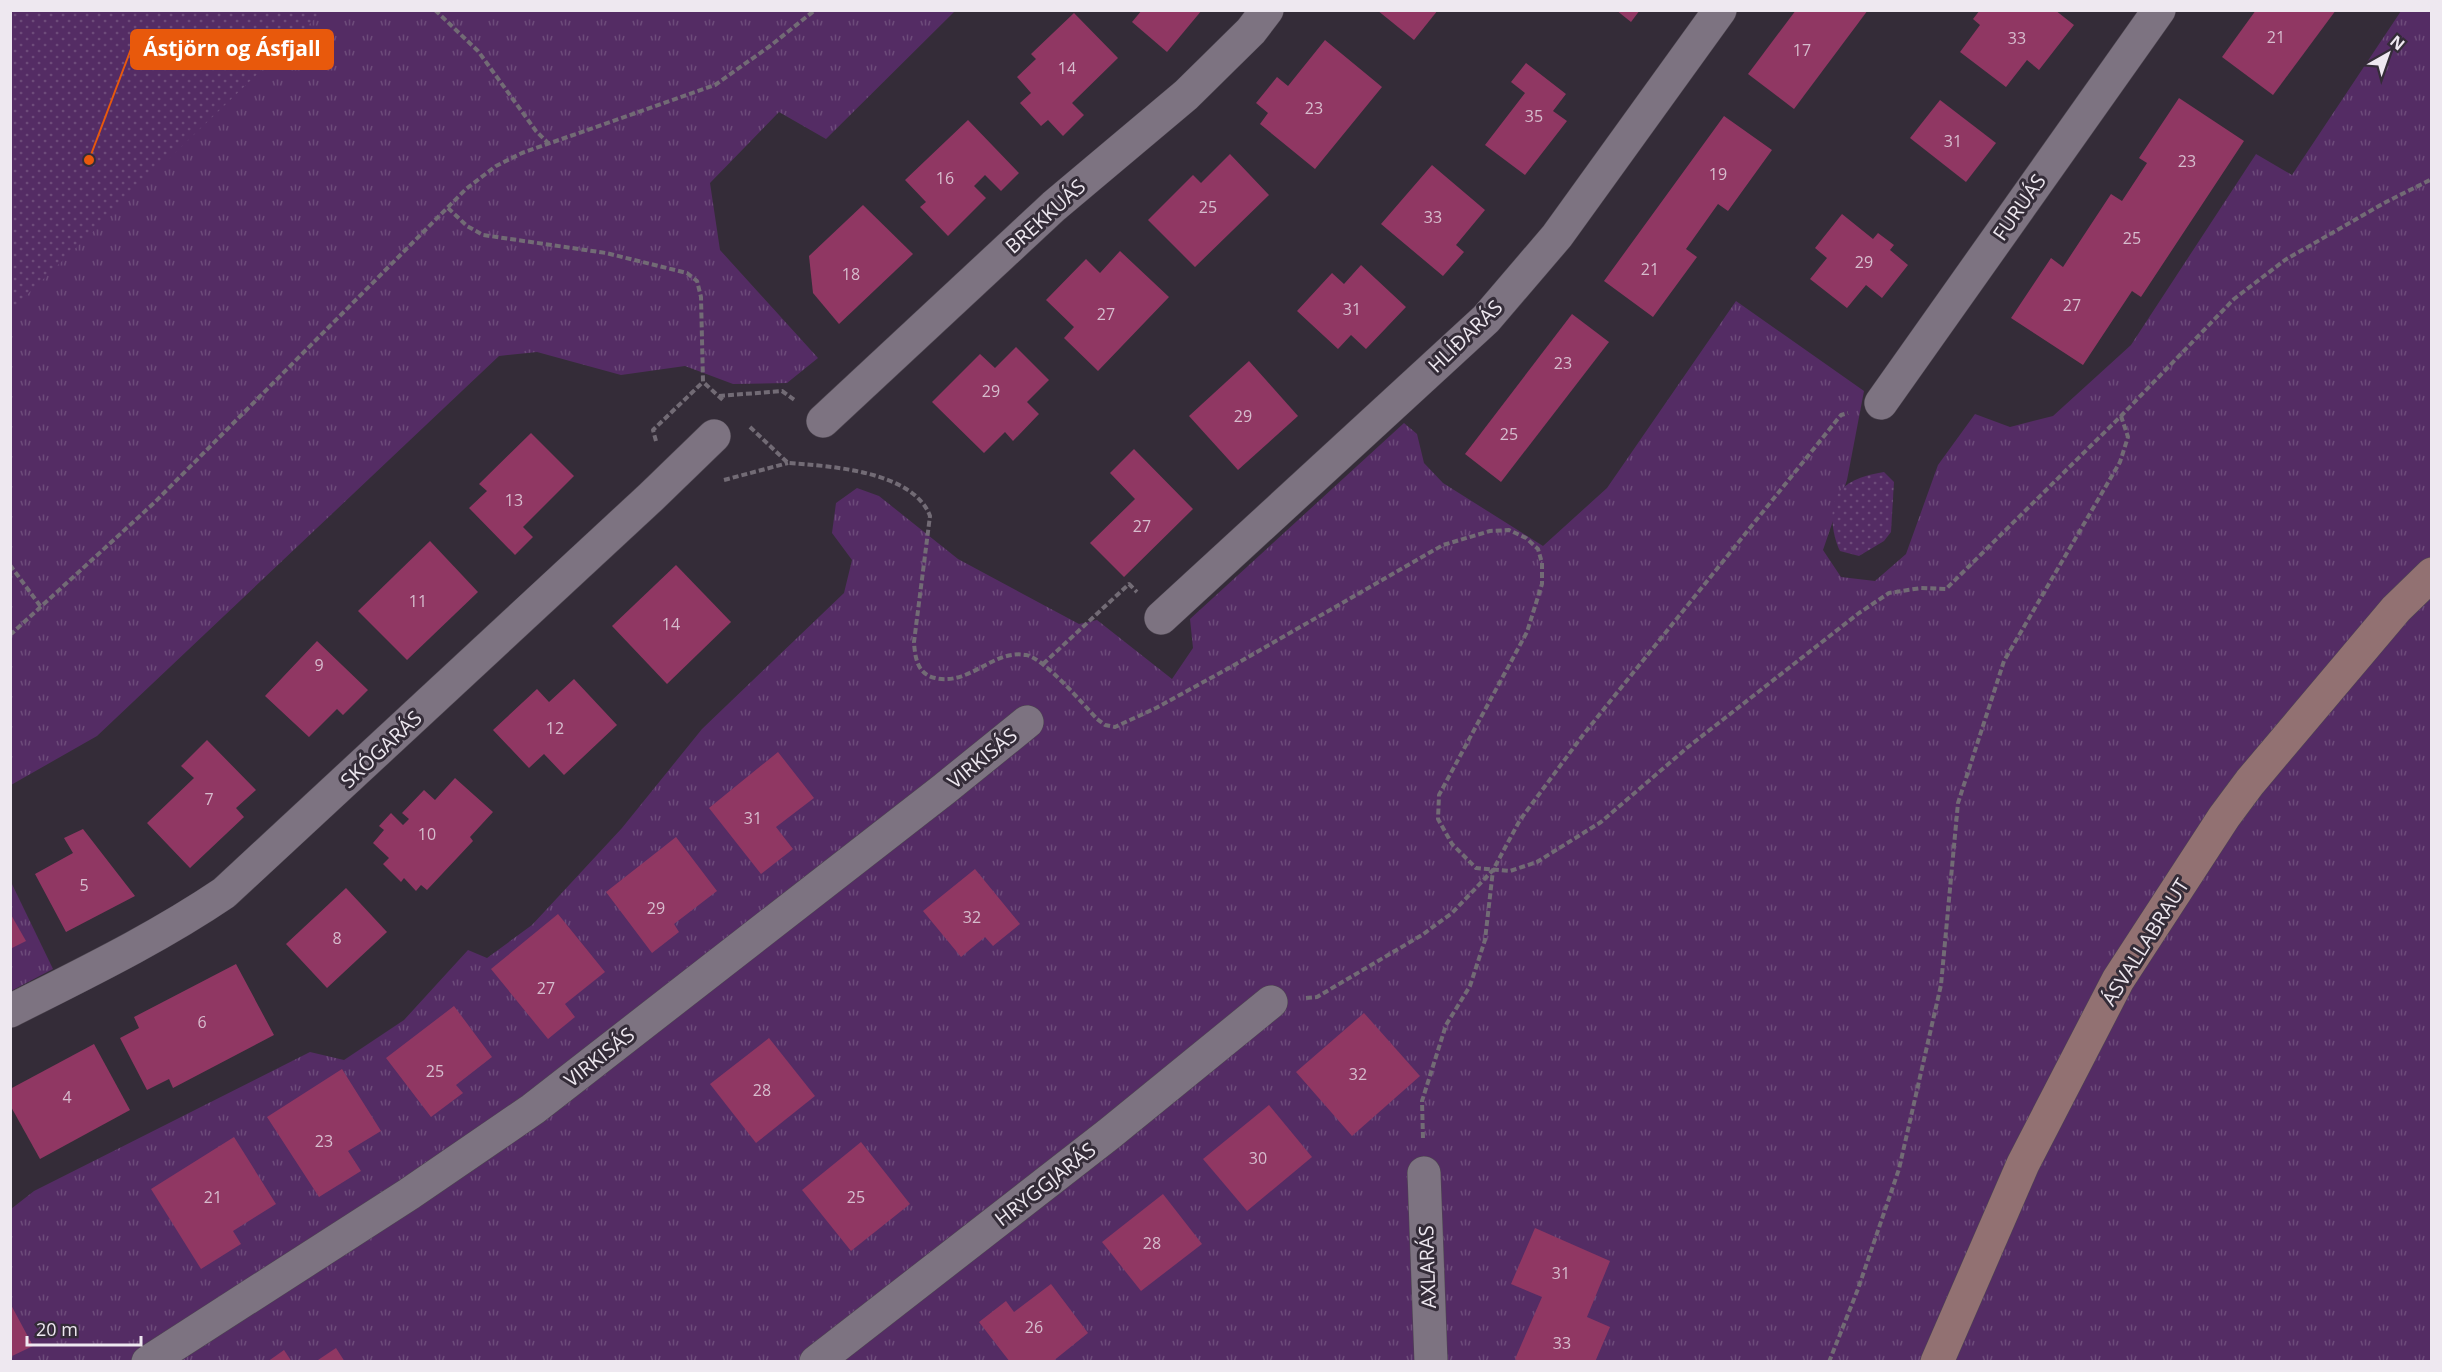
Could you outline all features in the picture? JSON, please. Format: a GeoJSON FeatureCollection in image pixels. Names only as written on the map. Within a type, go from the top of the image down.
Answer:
{"type":"FeatureCollection","features":[{"type":"Feature","properties":{"kind":"main road","name":"ÁSVALLABRAUT"},"geometry":{"type":"LineString","coordinates":[[1937,1362],[2023,1164],[2118,980],[2224,817],[2250,782],[2396,609],[2432,574]]}},
{"type":"Feature","properties":{"kind":"street","name":"BREKKUÁS"},"geometry":{"type":"LineString","coordinates":[[823,421],[1054,206],[1186,95],[1251,31],[1267,10]]}},
{"type":"Feature","properties":{"kind":"street","name":"HLÍÐARÁS"},"geometry":{"type":"LineString","coordinates":[[1161,618],[1486,319],[1557,236],[1720,10]]}},
{"type":"Feature","properties":{"kind":"street","name":"FURUÁS"},"geometry":{"type":"LineString","coordinates":[[1881,403],[2159,10]]}},
{"type":"Feature","properties":{"kind":"street","name":"SKÓGARÁS"},"geometry":{"type":"LineString","coordinates":[[10,1011],[147,940],[224,893],[714,436]]}},
{"type":"Feature","properties":{"kind":"street","name":"VIRKISÁS"},"geometry":{"type":"LineString","coordinates":[[148,1362],[409,1194],[533,1109],[1027,722]]}},
{"type":"Feature","properties":{"kind":"street","name":"HRYGGJARÁS"},"geometry":{"type":"LineString","coordinates":[[816,1362],[1099,1142],[1271,1002]]}},
{"type":"Feature","properties":{"kind":"street","name":"AXLARÁS"},"geometry":{"type":"LineString","coordinates":[[1424,1173],[1431,1362]]}},
{"type":"Feature","properties":{"kind":"path"},"geometry":{"type":"LineString","coordinates":[[435,10],[478,51],[536,131],[549,144]]}},
{"type":"Feature","properties":{"kind":"path"},"geometry":{"type":"LineString","coordinates":[[10,635],[154,503],[466,189],[496,166],[522,153],[715,85],[770,46],[815,10]]}},
{"type":"Feature","properties":{"kind":"path"},"geometry":{"type":"LineString","coordinates":[[688,462],[700,475],[723,480],[788,463],[831,466],[875,476],[911,492],[926,506],[930,516],[914,642],[915,661],[927,676],[947,681],[969,674],[1001,658],[1016,654],[1029,655],[1043,664],[1097,719],[1105,725],[1115,727],[1156,708],[1229,668],[1443,545],[1490,531],[1509,530],[1526,538],[1538,549],[1542,563],[1542,584],[1527,632],[1439,795],[1438,819],[1452,844],[1476,868],[1510,871],[1537,862],[1601,822],[1688,747],[1858,613],[1889,593],[1921,588],[1946,589],[2121,416],[2234,299],[2293,255],[2384,203],[2432,179]]}},
{"type":"Feature","properties":{"kind":"path"},"geometry":{"type":"LineString","coordinates":[[448,208],[467,226],[483,235],[606,253],[687,273],[697,281],[701,297],[704,382],[726,404]]}},
{"type":"Feature","properties":{"kind":"path"},"geometry":{"type":"LineString","coordinates":[[719,396],[782,391],[823,421]]}},
{"type":"Feature","properties":{"kind":"path"},"geometry":{"type":"LineString","coordinates":[[1271,1002],[1317,997],[1422,934],[1452,913],[1493,870],[1520,820],[1583,735],[1841,415],[1881,403]]}},
{"type":"Feature","properties":{"kind":"path"},"geometry":{"type":"LineString","coordinates":[[1829,1362],[1858,1289],[1899,1169],[1941,985],[1958,803],[2004,661],[2120,462],[2128,437],[2121,416]]}},
{"type":"Feature","properties":{"kind":"path"},"geometry":{"type":"LineString","coordinates":[[749,426],[788,463]]}},
{"type":"Feature","properties":{"kind":"path"},"geometry":{"type":"LineString","coordinates":[[10,565],[41,607]]}},
{"type":"Feature","properties":{"kind":"path"},"geometry":{"type":"LineString","coordinates":[[1043,664],[1129,584],[1161,618]]}},
{"type":"Feature","properties":{"kind":"path"},"geometry":{"type":"LineString","coordinates":[[1424,1173],[1422,1101],[1446,1025],[1470,986],[1485,940],[1493,870]]}},
{"type":"Feature","properties":{"kind":"green space"},"geometry":{"type":"Polygon","coordinates":[[[11,10],[323,10],[323,11],[11,310],[11,10]]]}},
{"type":"Feature","properties":{"kind":"green space"},"geometry":{"type":"Polygon","coordinates":[[[11,11],[955,11],[826,139],[779,112],[710,183],[720,250],[818,358],[787,383],[733,384],[685,366],[621,375],[537,352],[499,356],[97,736],[11,785],[11,11]]]}},
{"type":"Feature","properties":{"kind":"green space"},"geometry":{"type":"Polygon","coordinates":[[[2401,11],[2431,11],[2431,1361],[11,1362],[11,1209],[34,1191],[310,1052],[344,1060],[404,1020],[468,950],[487,958],[532,925],[622,828],[702,729],[844,593],[852,560],[832,533],[836,503],[857,488],[879,496],[958,559],[1079,624],[1097,620],[1172,679],[1193,648],[1190,619],[1404,423],[1417,434],[1424,463],[1443,483],[1543,546],[1607,488],[1736,301],[1864,391],[1847,480],[1823,550],[1841,577],[1875,581],[1906,554],[1938,465],[1975,414],[2010,427],[2053,416],[2131,345],[2256,154],[2292,175],[2401,11]]]}},
{"type":"Feature","properties":{"kind":"green space"},"geometry":{"type":"Polygon","coordinates":[[[1884,472],[1894,482],[1891,532],[1884,541],[1859,556],[1840,551],[1832,521],[1836,497],[1844,487],[1855,480],[1884,472]]]}},
{"type":"Feature","properties":{"kind":"green space"},"geometry":{"type":"Polygon","coordinates":[[[10,880],[53,969],[11,991],[10,991],[10,880]]]}},
{"type":"Feature","properties":{"kind":"building"},"geometry":{"type":"Polygon","coordinates":[[[1142,10],[1202,10],[1167,52],[1132,22],[1142,10]]]}},
{"type":"Feature","properties":{"kind":"building"},"geometry":{"type":"Polygon","coordinates":[[[1377,10],[1438,10],[1414,40],[1377,10]]]}},
{"type":"Feature","properties":{"kind":"building"},"geometry":{"type":"Polygon","coordinates":[[[1616,10],[1640,10],[1631,22],[1616,10]]]}},
{"type":"Feature","properties":{"kind":"building"},"geometry":{"type":"Polygon","coordinates":[[[1796,10],[1868,10],[1794,109],[1748,74],[1796,10]]]}},
{"type":"Feature","properties":{"kind":"building"},"geometry":{"type":"Polygon","coordinates":[[[1980,10],[2055,10],[2074,25],[2039,70],[2027,60],[2006,87],[1960,52],[1980,25],[1973,19],[1980,10]]]}},
{"type":"Feature","properties":{"kind":"building"},"geometry":{"type":"Polygon","coordinates":[[[2256,10],[2336,10],[2273,95],[2222,57],[2256,10]]]}},
{"type":"Feature","properties":{"kind":"building"},"geometry":{"type":"Polygon","coordinates":[[[1074,13],[1118,58],[1072,103],[1084,115],[1063,136],[1048,120],[1041,126],[1020,103],[1031,93],[1017,77],[1036,59],[1031,54],[1074,13]]]}},
{"type":"Feature","properties":{"kind":"building"},"geometry":{"type":"Polygon","coordinates":[[[1325,40],[1382,87],[1315,169],[1260,124],[1268,113],[1256,103],[1277,77],[1288,86],[1325,40]]]}},
{"type":"Feature","properties":{"kind":"building"},"geometry":{"type":"Polygon","coordinates":[[[1526,63],[1566,94],[1553,111],[1567,121],[1525,175],[1485,145],[1525,93],[1511,82],[1526,63]]]}},
{"type":"Feature","properties":{"kind":"building"},"geometry":{"type":"Polygon","coordinates":[[[2179,98],[2244,141],[2141,297],[2132,291],[2083,365],[2011,318],[2051,258],[2063,267],[2111,194],[2122,201],[2147,163],[2139,158],[2179,98]]]}},
{"type":"Feature","properties":{"kind":"building"},"geometry":{"type":"Polygon","coordinates":[[[1940,100],[1996,143],[1966,182],[1910,138],[1940,100]]]}},
{"type":"Feature","properties":{"kind":"building"},"geometry":{"type":"Polygon","coordinates":[[[1724,116],[1772,150],[1728,211],[1718,204],[1686,249],[1697,257],[1653,317],[1604,281],[1724,116]]]}},
{"type":"Feature","properties":{"kind":"building"},"geometry":{"type":"Polygon","coordinates":[[[968,120],[1019,173],[1001,191],[985,175],[974,186],[986,198],[948,236],[920,207],[926,202],[905,180],[968,120]]]}},
{"type":"Feature","properties":{"kind":"building"},"geometry":{"type":"Polygon","coordinates":[[[1230,154],[1269,195],[1195,267],[1148,220],[1193,175],[1201,183],[1230,154]]]}},
{"type":"Feature","properties":{"kind":"building"},"geometry":{"type":"Polygon","coordinates":[[[1432,165],[1485,210],[1456,245],[1464,252],[1443,276],[1381,224],[1432,165]]]}},
{"type":"Feature","properties":{"kind":"building"},"geometry":{"type":"Polygon","coordinates":[[[863,205],[913,254],[839,324],[813,293],[809,256],[863,205]]]}},
{"type":"Feature","properties":{"kind":"building"},"geometry":{"type":"Polygon","coordinates":[[[1842,214],[1873,239],[1878,233],[1894,245],[1890,250],[1908,265],[1882,298],[1866,285],[1847,308],[1810,279],[1827,258],[1815,248],[1842,214]]]}},
{"type":"Feature","properties":{"kind":"building"},"geometry":{"type":"Polygon","coordinates":[[[1120,251],[1169,297],[1098,371],[1064,338],[1074,327],[1046,300],[1086,259],[1100,273],[1120,251]]]}},
{"type":"Feature","properties":{"kind":"building"},"geometry":{"type":"Polygon","coordinates":[[[1361,265],[1406,307],[1366,349],[1351,335],[1338,349],[1297,311],[1332,273],[1344,284],[1361,265]]]}},
{"type":"Feature","properties":{"kind":"building"},"geometry":{"type":"Polygon","coordinates":[[[1572,314],[1609,342],[1501,482],[1465,454],[1572,314]]]}},
{"type":"Feature","properties":{"kind":"building"},"geometry":{"type":"Polygon","coordinates":[[[1016,347],[1049,380],[1027,402],[1039,414],[1013,441],[1005,432],[984,453],[932,402],[980,354],[995,368],[1016,347]]]}},
{"type":"Feature","properties":{"kind":"building"},"geometry":{"type":"Polygon","coordinates":[[[1249,361],[1298,416],[1238,470],[1189,416],[1249,361]]]}},
{"type":"Feature","properties":{"kind":"building"},"geometry":{"type":"Polygon","coordinates":[[[531,433],[574,476],[523,527],[533,537],[515,555],[469,508],[487,491],[479,484],[531,433]]]}},
{"type":"Feature","properties":{"kind":"building"},"geometry":{"type":"Polygon","coordinates":[[[1134,449],[1193,509],[1124,577],[1090,543],[1135,499],[1110,473],[1134,449]]]}},
{"type":"Feature","properties":{"kind":"building"},"geometry":{"type":"Polygon","coordinates":[[[430,541],[478,592],[407,660],[358,611],[430,541]]]}},
{"type":"Feature","properties":{"kind":"building"},"geometry":{"type":"Polygon","coordinates":[[[676,565],[731,622],[667,684],[612,626],[676,565]]]}},
{"type":"Feature","properties":{"kind":"building"},"geometry":{"type":"Polygon","coordinates":[[[317,641],[368,690],[343,715],[337,709],[309,737],[265,696],[317,641]]]}},
{"type":"Feature","properties":{"kind":"building"},"geometry":{"type":"Polygon","coordinates":[[[574,679],[617,725],[564,775],[544,754],[529,768],[493,730],[537,689],[549,702],[574,679]]]}},
{"type":"Feature","properties":{"kind":"building"},"geometry":{"type":"Polygon","coordinates":[[[207,740],[256,790],[236,808],[244,817],[190,868],[147,823],[194,778],[181,766],[207,740]]]}},
{"type":"Feature","properties":{"kind":"building"},"geometry":{"type":"Polygon","coordinates":[[[778,752],[814,798],[776,827],[793,849],[761,874],[709,808],[778,752]]]}},
{"type":"Feature","properties":{"kind":"building"},"geometry":{"type":"Polygon","coordinates":[[[455,778],[493,812],[470,837],[473,841],[427,890],[421,885],[416,891],[404,878],[401,882],[383,864],[389,858],[373,843],[384,830],[379,826],[391,813],[403,825],[409,819],[402,813],[424,790],[435,800],[455,778]]]}},
{"type":"Feature","properties":{"kind":"building"},"geometry":{"type":"Polygon","coordinates":[[[83,829],[135,896],[66,932],[35,874],[73,853],[64,838],[83,829]]]}},
{"type":"Feature","properties":{"kind":"building"},"geometry":{"type":"Polygon","coordinates":[[[676,837],[717,891],[674,924],[679,932],[652,953],[606,892],[676,837]]]}},
{"type":"Feature","properties":{"kind":"building"},"geometry":{"type":"Polygon","coordinates":[[[975,869],[1020,924],[993,946],[985,937],[961,957],[923,911],[975,869]]]}},
{"type":"Feature","properties":{"kind":"building"},"geometry":{"type":"Polygon","coordinates":[[[346,888],[387,932],[327,988],[286,944],[346,888]]]}},
{"type":"Feature","properties":{"kind":"building"},"geometry":{"type":"Polygon","coordinates":[[[10,913],[26,941],[10,949],[10,913]]]}},
{"type":"Feature","properties":{"kind":"building"},"geometry":{"type":"Polygon","coordinates":[[[558,914],[605,972],[565,1004],[575,1017],[548,1039],[491,969],[558,914]]]}},
{"type":"Feature","properties":{"kind":"building"},"geometry":{"type":"Polygon","coordinates":[[[236,964],[274,1035],[173,1088],[169,1079],[147,1090],[120,1038],[139,1028],[134,1017],[236,964]]]}},
{"type":"Feature","properties":{"kind":"building"},"geometry":{"type":"Polygon","coordinates":[[[454,1006],[492,1057],[456,1085],[463,1093],[431,1117],[386,1058],[454,1006]]]}},
{"type":"Feature","properties":{"kind":"building"},"geometry":{"type":"Polygon","coordinates":[[[1364,1013],[1420,1076],[1352,1136],[1296,1072],[1364,1013]]]}},
{"type":"Feature","properties":{"kind":"building"},"geometry":{"type":"Polygon","coordinates":[[[769,1038],[815,1096],[756,1143],[710,1084],[769,1038]]]}},
{"type":"Feature","properties":{"kind":"building"},"geometry":{"type":"Polygon","coordinates":[[[94,1044],[130,1110],[40,1159],[10,1105],[10,1089],[94,1044]]]}},
{"type":"Feature","properties":{"kind":"building"},"geometry":{"type":"Polygon","coordinates":[[[342,1069],[381,1131],[348,1151],[361,1171],[319,1197],[267,1117],[342,1069]]]}},
{"type":"Feature","properties":{"kind":"building"},"geometry":{"type":"Polygon","coordinates":[[[1269,1105],[1312,1157],[1247,1211],[1203,1159],[1269,1105]]]}},
{"type":"Feature","properties":{"kind":"building"},"geometry":{"type":"Polygon","coordinates":[[[234,1137],[276,1204],[233,1231],[241,1244],[201,1269],[151,1189],[234,1137]]]}},
{"type":"Feature","properties":{"kind":"building"},"geometry":{"type":"Polygon","coordinates":[[[861,1142],[910,1204],[851,1251],[802,1190],[861,1142]]]}},
{"type":"Feature","properties":{"kind":"building"},"geometry":{"type":"Polygon","coordinates":[[[1163,1194],[1202,1244],[1141,1291],[1102,1242],[1163,1194]]]}},
{"type":"Feature","properties":{"kind":"building"},"geometry":{"type":"Polygon","coordinates":[[[1535,1228],[1610,1261],[1587,1317],[1610,1327],[1595,1362],[1521,1362],[1515,1359],[1542,1297],[1511,1284],[1535,1228]]]}},
{"type":"Feature","properties":{"kind":"building"},"geometry":{"type":"Polygon","coordinates":[[[1051,1284],[1088,1333],[1052,1362],[1010,1362],[979,1322],[1006,1301],[1014,1312],[1051,1284]]]}},
{"type":"Feature","properties":{"kind":"building"},"geometry":{"type":"Polygon","coordinates":[[[10,1303],[33,1346],[10,1357],[10,1303]]]}},
{"type":"Feature","properties":{"kind":"building"},"geometry":{"type":"Polygon","coordinates":[[[336,1348],[345,1362],[315,1362],[336,1348]]]}},
{"type":"Feature","properties":{"kind":"building"},"geometry":{"type":"Polygon","coordinates":[[[284,1350],[292,1362],[267,1362],[284,1350]]]}},
{"type":"Feature","properties":{"kind":"place","name":"Ástjörn og Ásfjall"},"geometry":{"type":"Point","coordinates":[89,160]}}]}
